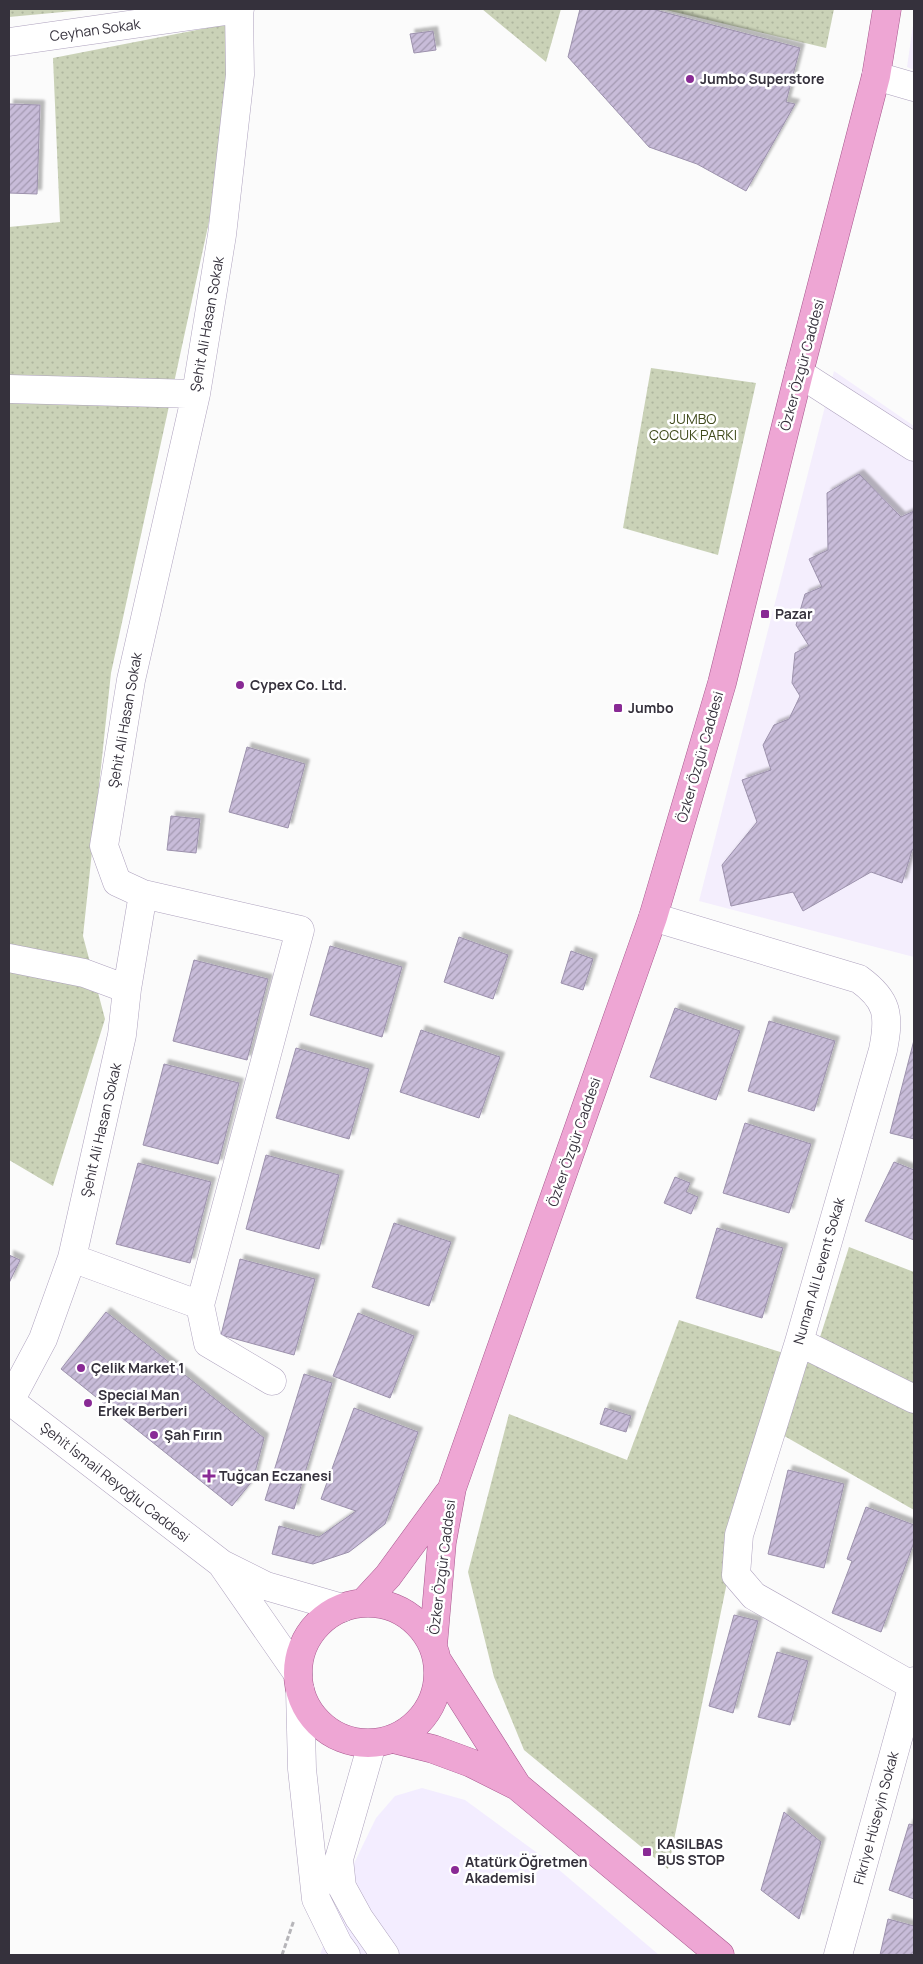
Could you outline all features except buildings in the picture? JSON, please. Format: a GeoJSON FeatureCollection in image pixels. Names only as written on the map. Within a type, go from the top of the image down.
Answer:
{"type":"FeatureCollection","features":[{"type":"Feature","properties":{"kind":"main road","name":"Özker Özgür Caddesi"},"geometry":{"type":"LineString","coordinates":[[435,1653],[442,1542],[452,1488],[653,918],[722,683],[799,373],[876,76],[887,9]]}},
{"type":"Feature","properties":{"kind":"main road","name":"Özker Özgür Caddesi"},"geometry":{"type":"LineString","coordinates":[[352,1605],[388,1576],[452,1488]]}},
{"type":"Feature","properties":{"kind":"main road"},"geometry":{"type":"LineString","coordinates":[[517,1786],[435,1653],[422,1627],[405,1614],[385,1605],[352,1605],[324,1619],[310,1634],[301,1653],[299,1682],[310,1712],[326,1730],[348,1741],[383,1742],[432,1749],[471,1763],[517,1786],[720,1955]]}},
{"type":"Feature","properties":{"kind":"main road"},"geometry":{"type":"LineString","coordinates":[[383,1742],[414,1726],[430,1708],[437,1685],[435,1653]]}},
{"type":"Feature","properties":{"kind":"street","name":"Ceyhan Sokak"},"geometry":{"type":"LineString","coordinates":[[9,42],[240,9]]}},
{"type":"Feature","properties":{"kind":"street","name":"Şehit Ali Hasan Sokak"},"geometry":{"type":"LineString","coordinates":[[9,1400],[43,1339],[72,1258],[122,1035],[127,990],[143,894],[117,882],[104,846],[131,680],[196,394],[223,226],[240,75],[240,9]]}},
{"type":"Feature","properties":{"kind":"street"},"geometry":{"type":"LineString","coordinates":[[876,76],[914,87]]}},
{"type":"Feature","properties":{"kind":"street"},"geometry":{"type":"LineString","coordinates":[[799,373],[914,447]]}},
{"type":"Feature","properties":{"kind":"street"},"geometry":{"type":"LineString","coordinates":[[9,389],[196,394]]}},
{"type":"Feature","properties":{"kind":"street"},"geometry":{"type":"LineString","coordinates":[[143,894],[300,930],[200,1305],[208,1343],[272,1381]]}},
{"type":"Feature","properties":{"kind":"street","name":"Numan Ali Levent Sokak"},"geometry":{"type":"LineString","coordinates":[[653,918],[859,979],[874,990],[884,1007],[886,1020],[882,1050],[800,1342],[739,1535],[736,1575],[754,1596],[913,1684]]}},
{"type":"Feature","properties":{"kind":"street"},"geometry":{"type":"LineString","coordinates":[[9,958],[84,973],[127,990]]}},
{"type":"Feature","properties":{"kind":"street"},"geometry":{"type":"LineString","coordinates":[[72,1258],[200,1305]]}},
{"type":"Feature","properties":{"kind":"street"},"geometry":{"type":"LineString","coordinates":[[800,1342],[914,1399]]}},
{"type":"Feature","properties":{"kind":"street","name":"Şehit İsmail Reyoğlu Caddesi"},"geometry":{"type":"LineString","coordinates":[[9,1400],[222,1564],[266,1586],[352,1605]]}},
{"type":"Feature","properties":{"kind":"street","name":"Şehit İsmail Reyoğlu Caddesi"},"geometry":{"type":"LineString","coordinates":[[222,1564],[299,1682]]}},
{"type":"Feature","properties":{"kind":"street"},"geometry":{"type":"LineString","coordinates":[[299,1682],[302,1769],[316,1898],[338,1944],[346,1955]]}},
{"type":"Feature","properties":{"kind":"street","name":"Fikriye Hüseyin Sokak"},"geometry":{"type":"LineString","coordinates":[[838,1955],[913,1684]]}},
{"type":"Feature","properties":{"kind":"street"},"geometry":{"type":"LineString","coordinates":[[383,1742],[339,1859],[342,1886],[359,1918],[385,1955]]}},
{"type":"Feature","properties":{"kind":"shaded area"},"geometry":{"type":"Polygon","coordinates":[[[914,18],[914,70],[907,67],[914,18]]]}},
{"type":"Feature","properties":{"kind":"shaded area"},"geometry":{"type":"Polygon","coordinates":[[[834,371],[914,426],[914,957],[699,901],[834,371]]]}},
{"type":"Feature","properties":{"kind":"shaded area","name":"Atatürk Öğretmen Akademisi"},"geometry":{"type":"Polygon","coordinates":[[[422,1788],[465,1800],[551,1863],[659,1955],[320,1955],[347,1878],[376,1818],[395,1796],[422,1788]]]}},
{"type":"Feature","properties":{"kind":"green space"},"geometry":{"type":"Polygon","coordinates":[[[9,9],[95,9],[9,17],[9,9]]]}},
{"type":"Feature","properties":{"kind":"green space"},"geometry":{"type":"Polygon","coordinates":[[[482,9],[561,9],[546,62],[482,9]]]}},
{"type":"Feature","properties":{"kind":"green space"},"geometry":{"type":"Polygon","coordinates":[[[662,9],[834,9],[826,48],[662,9]]]}},
{"type":"Feature","properties":{"kind":"green space"},"geometry":{"type":"Polygon","coordinates":[[[253,19],[111,673],[83,936],[105,1019],[53,1186],[9,1160],[9,227],[60,222],[53,58],[253,19]]]}},
{"type":"Feature","properties":{"kind":"green space","name":"JUMBO ÇOCUK PARKI"},"geometry":{"type":"Polygon","coordinates":[[[651,368],[756,383],[718,555],[623,528],[651,368]]]}},
{"type":"Feature","properties":{"kind":"green space"},"geometry":{"type":"Polygon","coordinates":[[[849,1247],[914,1272],[914,1510],[760,1422],[668,1869],[524,1750],[494,1677],[468,1572],[509,1414],[627,1460],[679,1320],[812,1362],[849,1247]]]}},
{"type":"Feature","properties":{"kind":"place","name":"Jumbo Superstore"},"geometry":{"type":"Point","coordinates":[690,79]}},
{"type":"Feature","properties":{"kind":"place","name":"Pazar"},"geometry":{"type":"Point","coordinates":[765,614]}},
{"type":"Feature","properties":{"kind":"place","name":"Cypex Co. Ltd."},"geometry":{"type":"Point","coordinates":[240,685]}},
{"type":"Feature","properties":{"kind":"place","name":"Jumbo"},"geometry":{"type":"Point","coordinates":[618,708]}},
{"type":"Feature","properties":{"kind":"place","name":"Çelik Market 1"},"geometry":{"type":"Point","coordinates":[81,1368]}},
{"type":"Feature","properties":{"kind":"place","name":"Special Man Erkek Berberi"},"geometry":{"type":"Point","coordinates":[88,1403]}},
{"type":"Feature","properties":{"kind":"place","name":"Şah Fırın"},"geometry":{"type":"Point","coordinates":[154,1435]}},
{"type":"Feature","properties":{"kind":"place","name":"Tuğcan Eczanesi"},"geometry":{"type":"Point","coordinates":[209,1476]}},
{"type":"Feature","properties":{"kind":"place","name":"KASILBAS BUS STOP"},"geometry":{"type":"Point","coordinates":[647,1852]}},
{"type":"Feature","properties":{"kind":"place","name":"Atatürk Öğretmen Akademisi"},"geometry":{"type":"Point","coordinates":[455,1870]}}]}
